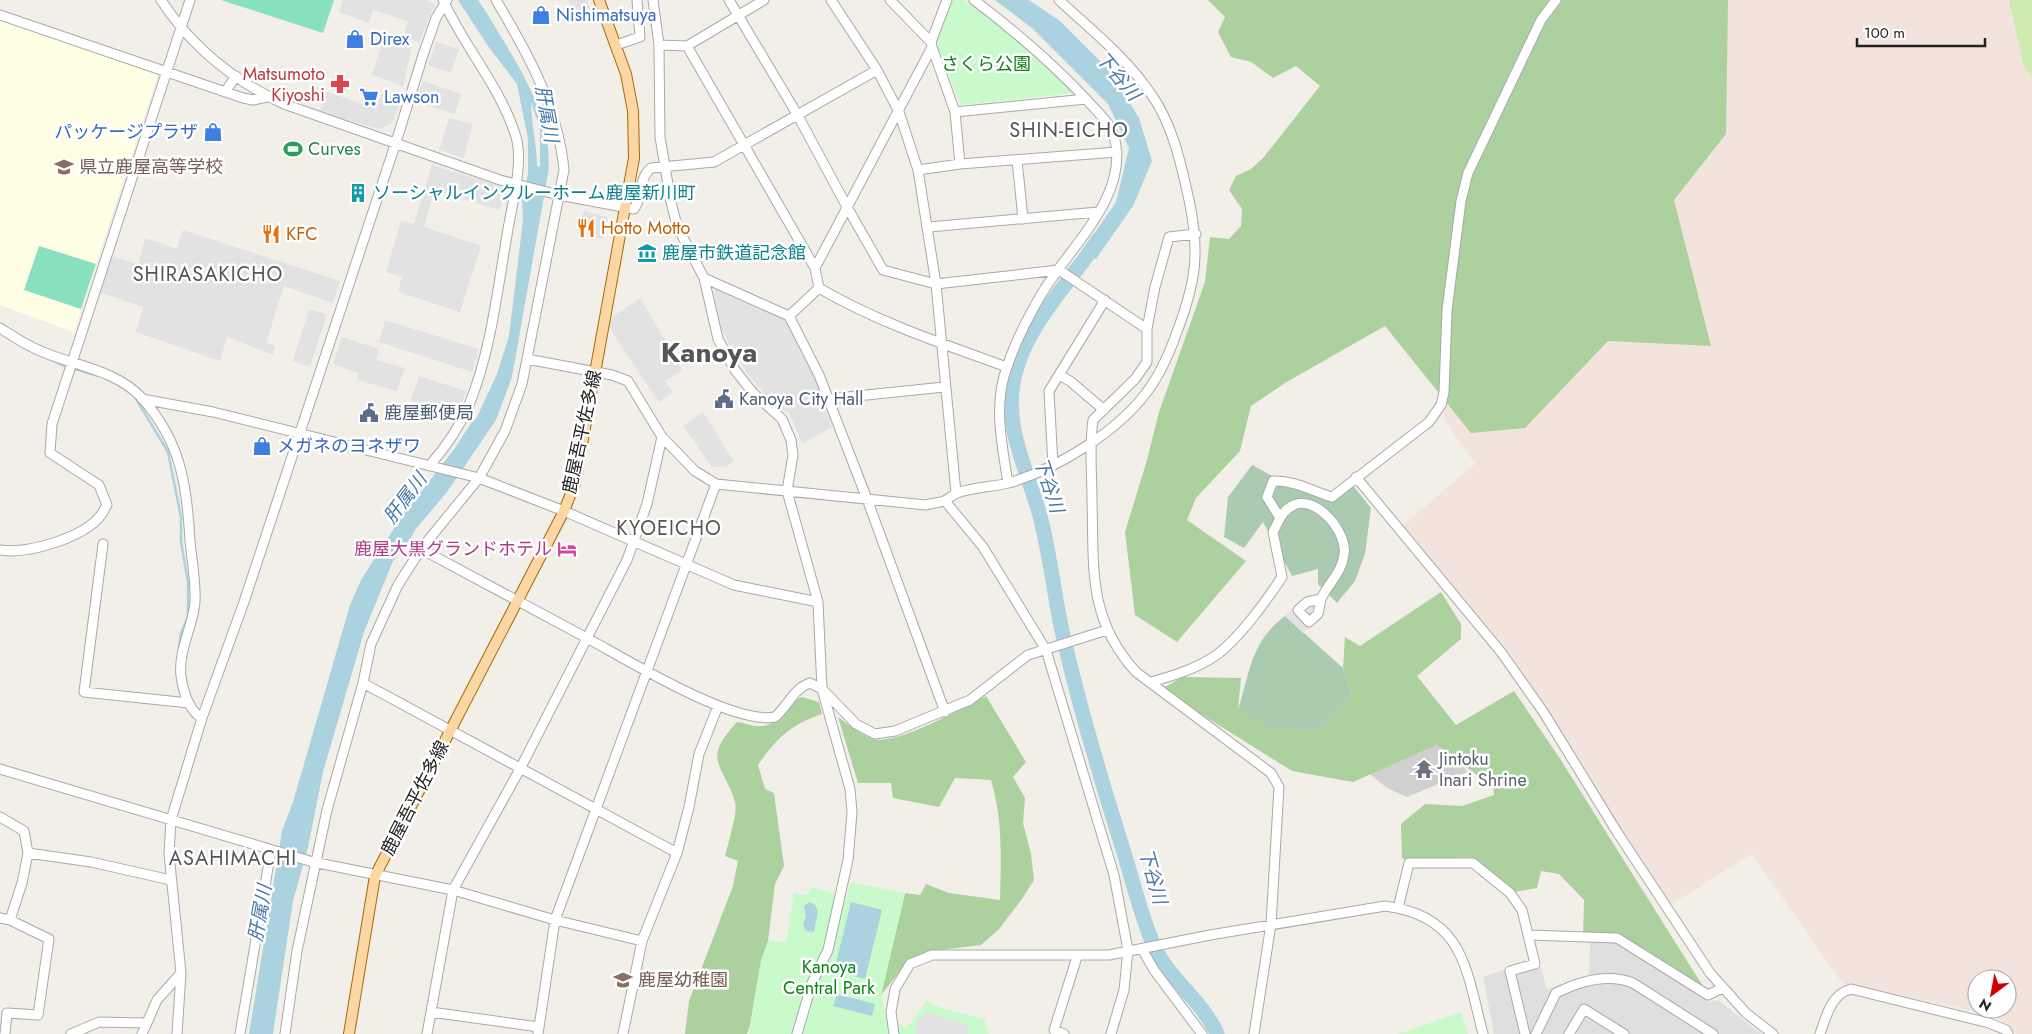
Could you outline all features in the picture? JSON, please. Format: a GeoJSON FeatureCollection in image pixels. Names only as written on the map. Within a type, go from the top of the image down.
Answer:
{"type":"FeatureCollection","features":[{"type":"Feature","properties":{"kind":"main road","name":"鹿屋吾平佐多線"},"geometry":{"type":"LineString","coordinates":[[349,1034],[375,876],[564,511],[575,483],[614,270],[623,208],[634,158],[633,111],[626,74],[599,0]]}},
{"type":"Feature","properties":{"kind":"street"},"geometry":{"type":"LineString","coordinates":[[161,0],[181,27],[205,53],[267,97],[317,118],[396,142],[516,184],[634,210],[638,203],[645,173],[651,168],[714,162],[744,147],[797,114],[877,70]]}},
{"type":"Feature","properties":{"kind":"street"},"geometry":{"type":"LineString","coordinates":[[0,550],[27,550],[61,540],[91,524],[102,514],[107,504],[99,485],[50,453],[52,424],[190,0]]}},
{"type":"Feature","properties":{"kind":"street"},"geometry":{"type":"LineString","coordinates":[[285,1034],[297,951],[315,863],[327,810],[363,683],[371,644],[398,585],[421,549],[477,478],[505,431],[522,384],[564,170],[561,141],[554,114],[539,77],[496,0]]}},
{"type":"Feature","properties":{"kind":"street"},"geometry":{"type":"LineString","coordinates":[[616,45],[640,37],[638,0]]}},
{"type":"Feature","properties":{"kind":"street"},"geometry":{"type":"LineString","coordinates":[[653,0],[659,46],[660,136],[664,166],[677,226],[704,278],[718,338],[735,370],[752,393],[782,419],[791,440],[793,455],[787,491],[818,602],[822,689],[850,789],[852,812],[848,860],[828,950],[812,983],[797,1034]]}},
{"type":"Feature","properties":{"kind":"street"},"geometry":{"type":"LineString","coordinates":[[729,0],[797,114],[846,207],[883,270],[936,284],[1059,270],[1147,329]]}},
{"type":"Feature","properties":{"kind":"street"},"geometry":{"type":"LineString","coordinates":[[659,46],[687,46],[764,0]]}},
{"type":"Feature","properties":{"kind":"street"},"geometry":{"type":"LineString","coordinates":[[831,0],[877,70],[899,112],[918,170],[929,227],[936,284],[944,386],[956,493]]}},
{"type":"Feature","properties":{"kind":"street"},"geometry":{"type":"LineString","coordinates":[[890,0],[932,45],[955,112],[960,164]]}},
{"type":"Feature","properties":{"kind":"street"},"geometry":{"type":"LineString","coordinates":[[815,268],[846,207],[899,112],[932,45],[947,0]]}},
{"type":"Feature","properties":{"kind":"street"},"geometry":{"type":"LineString","coordinates":[[974,0],[1058,69],[1109,126],[1117,152],[1117,170],[1107,197],[1076,248],[1041,294],[1007,367],[1001,401],[1000,434],[1013,481]]}},
{"type":"Feature","properties":{"kind":"street"},"geometry":{"type":"LineString","coordinates":[[527,359],[612,375],[628,381],[662,437],[695,471],[716,484],[918,505],[945,501],[956,493],[1013,481],[1053,466],[1092,441],[1120,420],[1146,394],[1166,361],[1190,296],[1196,258],[1196,234],[1177,151],[1165,119],[1152,94],[1124,60],[1059,0]]}},
{"type":"Feature","properties":{"kind":"street"},"geometry":{"type":"LineString","coordinates":[[1280,518],[1267,497],[1273,481],[1288,480],[1311,491],[1332,497],[1429,422],[1441,404],[1444,392],[1447,310],[1452,262],[1461,201],[1468,173],[1541,20],[1556,0]]}},
{"type":"Feature","properties":{"kind":"street"},"geometry":{"type":"LineString","coordinates":[[177,1034],[181,973],[169,854],[171,820],[202,718],[396,142],[424,52],[436,18],[445,1]]}},
{"type":"Feature","properties":{"kind":"street"},"geometry":{"type":"LineString","coordinates":[[433,466],[454,434],[477,382],[493,314],[516,184],[518,151],[510,121],[483,66],[445,1]]}},
{"type":"Feature","properties":{"kind":"street"},"geometry":{"type":"LineString","coordinates":[[0,15],[226,92],[253,100],[267,97]]}},
{"type":"Feature","properties":{"kind":"street"},"geometry":{"type":"LineString","coordinates":[[687,46],[815,268],[819,288],[849,305],[941,344],[1007,367]]}},
{"type":"Feature","properties":{"kind":"street"},"geometry":{"type":"LineString","coordinates":[[226,92],[236,76]]}},
{"type":"Feature","properties":{"kind":"street"},"geometry":{"type":"LineString","coordinates":[[955,112],[1086,99]]}},
{"type":"Feature","properties":{"kind":"street"},"geometry":{"type":"LineString","coordinates":[[918,170],[960,164],[1117,152]]}},
{"type":"Feature","properties":{"kind":"street"},"geometry":{"type":"LineString","coordinates":[[1017,160],[1023,218]]}},
{"type":"Feature","properties":{"kind":"street"},"geometry":{"type":"LineString","coordinates":[[929,227],[1098,212]]}},
{"type":"Feature","properties":{"kind":"street"},"geometry":{"type":"LineString","coordinates":[[1196,234],[1169,237],[1154,287],[1147,329],[1147,362],[1135,379],[1093,420],[1092,568],[1100,609],[1107,630],[1119,653],[1136,672],[1271,773],[1279,787],[1271,924],[1254,1034]]}},
{"type":"Feature","properties":{"kind":"street"},"geometry":{"type":"LineString","coordinates":[[704,278],[789,316],[808,351],[828,399],[867,499],[945,712]]}},
{"type":"Feature","properties":{"kind":"street"},"geometry":{"type":"LineString","coordinates":[[789,316],[819,288]]}},
{"type":"Feature","properties":{"kind":"street"},"geometry":{"type":"LineString","coordinates":[[1053,466],[1049,391],[1105,300]]}},
{"type":"Feature","properties":{"kind":"street"},"geometry":{"type":"LineString","coordinates":[[0,328],[18,341],[72,363],[110,375],[142,399],[173,442],[181,467],[190,517],[195,603],[181,661],[181,677],[189,703],[195,714],[202,718]]}},
{"type":"Feature","properties":{"kind":"street"},"geometry":{"type":"LineString","coordinates":[[1059,374],[1104,410]]}},
{"type":"Feature","properties":{"kind":"street"},"geometry":{"type":"LineString","coordinates":[[828,399],[944,386]]}},
{"type":"Feature","properties":{"kind":"street"},"geometry":{"type":"LineString","coordinates":[[142,399],[213,412],[299,432],[477,478],[564,511],[734,585],[818,602]]}},
{"type":"Feature","properties":{"kind":"street"},"geometry":{"type":"LineString","coordinates":[[427,1034],[453,890],[520,769],[635,542],[647,504],[662,437]]}},
{"type":"Feature","properties":{"kind":"street"},"geometry":{"type":"LineString","coordinates":[[1356,477],[1501,652],[1544,712],[1617,832],[1722,988],[1746,1013],[1773,1034]]}},
{"type":"Feature","properties":{"kind":"street"},"geometry":{"type":"LineString","coordinates":[[431,1012],[539,1031],[555,920],[716,484]]}},
{"type":"Feature","properties":{"kind":"street"},"geometry":{"type":"LineString","coordinates":[[945,501],[983,547],[1046,650],[1114,875],[1128,950],[1124,990],[1111,1034]]}},
{"type":"Feature","properties":{"kind":"street"},"geometry":{"type":"LineString","coordinates":[[1150,682],[1196,667],[1216,656],[1265,603],[1282,577],[1272,537],[1284,511],[1295,504],[1317,508],[1339,531],[1344,544],[1345,554],[1339,570],[1321,599]]}},
{"type":"Feature","properties":{"kind":"street"},"geometry":{"type":"LineString","coordinates":[[103,544],[84,692],[189,703]]}},
{"type":"Feature","properties":{"kind":"street"},"geometry":{"type":"LineString","coordinates":[[421,549],[648,671],[718,706],[764,719],[775,717],[784,709],[798,688],[810,683],[822,689],[856,724],[874,734],[895,730],[945,712],[970,700],[1028,655],[1107,630]]}},
{"type":"Feature","properties":{"kind":"street"},"geometry":{"type":"LineString","coordinates":[[363,683],[677,853]]}},
{"type":"Feature","properties":{"kind":"street"},"geometry":{"type":"LineString","coordinates":[[622,1034],[642,941],[677,853],[689,807],[699,754],[718,706]]}},
{"type":"Feature","properties":{"kind":"street"},"geometry":{"type":"LineString","coordinates":[[0,769],[315,863],[453,890],[555,920],[642,941]]}},
{"type":"Feature","properties":{"kind":"street"},"geometry":{"type":"LineString","coordinates":[[0,817],[24,831],[28,854],[22,882],[10,920]]}},
{"type":"Feature","properties":{"kind":"street"},"geometry":{"type":"LineString","coordinates":[[240,1034],[274,851]]}},
{"type":"Feature","properties":{"kind":"street"},"geometry":{"type":"LineString","coordinates":[[28,854],[91,862],[171,880]]}},
{"type":"Feature","properties":{"kind":"street"},"geometry":{"type":"LineString","coordinates":[[1398,908],[1409,863],[1473,863],[1510,892],[1522,910],[1535,964],[1510,971],[1525,1034]]}},
{"type":"Feature","properties":{"kind":"street"},"geometry":{"type":"LineString","coordinates":[[894,1034],[891,1012],[895,989],[910,964],[932,955],[1077,957],[1109,955],[1271,924],[1384,906],[1412,911],[1442,928],[1450,938],[1462,957],[1483,1034]]}},
{"type":"Feature","properties":{"kind":"street"},"geometry":{"type":"LineString","coordinates":[[0,918],[10,920],[49,939],[38,1015],[6,1013],[5,1034]]}},
{"type":"Feature","properties":{"kind":"street"},"geometry":{"type":"LineString","coordinates":[[1529,935],[1617,938],[1708,995],[1722,988]]}},
{"type":"Feature","properties":{"kind":"street"},"geometry":{"type":"LineString","coordinates":[[1144,948],[1154,970],[1202,1034]]}},
{"type":"Feature","properties":{"kind":"street"},"geometry":{"type":"LineString","coordinates":[[1064,1034],[1054,1030],[1077,957]]}},
{"type":"Feature","properties":{"kind":"street"},"geometry":{"type":"LineString","coordinates":[[142,1034],[157,1000],[181,973]]}},
{"type":"Feature","properties":{"kind":"street"},"geometry":{"type":"LineString","coordinates":[[1536,1034],[1556,993],[1582,982],[1609,978],[1621,978],[1633,983],[1702,1031],[1713,1034]]}},
{"type":"Feature","properties":{"kind":"street"},"geometry":{"type":"LineString","coordinates":[[1820,1034],[1835,998],[1844,991],[1851,989],[1989,1022],[2006,1030],[2008,1034]]}},
{"type":"Feature","properties":{"kind":"street"},"geometry":{"type":"LineString","coordinates":[[1569,1034],[1584,1009],[1624,1034]]}},
{"type":"Feature","properties":{"kind":"street"},"geometry":{"type":"LineString","coordinates":[[71,1034],[98,1022],[146,1023]]}},
{"type":"Feature","properties":{"kind":"shaded area"},"geometry":{"type":"Polygon","coordinates":[[[343,0],[427,0],[435,5],[419,42],[403,37],[408,21],[373,10],[369,23],[339,12],[343,0]]]}},
{"type":"Feature","properties":{"kind":"shaded area"},"geometry":{"type":"Polygon","coordinates":[[[568,0],[587,0],[591,11],[575,17],[568,0]]]}},
{"type":"Feature","properties":{"kind":"shaded area"},"geometry":{"type":"Polygon","coordinates":[[[1569,0],[2032,0],[2032,1034],[2016,1034],[1999,1019],[2017,1019],[2017,969],[1967,969],[1967,1009],[1843,984],[1752,854],[1670,905],[1605,808],[1558,727],[1507,649],[1403,525],[1475,464],[1444,419],[1461,244],[1569,0]]]}},
{"type":"Feature","properties":{"kind":"shaded area","name":"県立鹿屋高等学校"},"geometry":{"type":"Polygon","coordinates":[[[0,20],[159,71],[74,332],[0,305],[0,20]]]}},
{"type":"Feature","properties":{"kind":"shaded area"},"geometry":{"type":"Polygon","coordinates":[[[384,36],[412,47],[403,86],[372,75],[384,36]]]}},
{"type":"Feature","properties":{"kind":"shaded area"},"geometry":{"type":"Polygon","coordinates":[[[436,42],[459,49],[451,73],[428,65],[436,42]]]}},
{"type":"Feature","properties":{"kind":"shaded area"},"geometry":{"type":"Polygon","coordinates":[[[423,81],[461,94],[455,114],[416,102],[423,81]]]}},
{"type":"Feature","properties":{"kind":"shaded area"},"geometry":{"type":"Polygon","coordinates":[[[317,88],[376,109],[382,92],[401,99],[392,123],[379,129],[320,112],[324,100],[314,97],[317,88]]]}},
{"type":"Feature","properties":{"kind":"shaded area"},"geometry":{"type":"Polygon","coordinates":[[[449,118],[473,124],[464,158],[439,150],[449,118]]]}},
{"type":"Feature","properties":{"kind":"shaded area"},"geometry":{"type":"Polygon","coordinates":[[[432,165],[506,188],[499,210],[434,190],[424,227],[481,246],[460,312],[398,292],[402,277],[386,272],[401,221],[414,224],[432,165]]]}},
{"type":"Feature","properties":{"kind":"shaded area"},"geometry":{"type":"Polygon","coordinates":[[[583,211],[608,217],[603,239],[593,237],[595,224],[581,221],[583,211]]]}},
{"type":"Feature","properties":{"kind":"shaded area"},"geometry":{"type":"Polygon","coordinates":[[[183,230],[340,281],[333,303],[284,286],[266,343],[275,346],[273,355],[227,337],[220,361],[136,332],[143,307],[99,292],[110,256],[138,264],[145,238],[177,249],[183,230]]]}},
{"type":"Feature","properties":{"kind":"shaded area"},"geometry":{"type":"Polygon","coordinates":[[[714,283],[783,316],[806,352],[832,427],[802,444],[790,415],[766,396],[747,373],[716,320],[714,283]]]}},
{"type":"Feature","properties":{"kind":"shaded area"},"geometry":{"type":"Polygon","coordinates":[[[640,298],[683,370],[665,381],[673,392],[659,402],[609,327],[612,317],[640,298]]]}},
{"type":"Feature","properties":{"kind":"shaded area"},"geometry":{"type":"Polygon","coordinates":[[[309,309],[327,314],[310,367],[293,361],[309,309]]]}},
{"type":"Feature","properties":{"kind":"shaded area"},"geometry":{"type":"Polygon","coordinates":[[[385,320],[479,349],[472,372],[379,342],[385,320]]]}},
{"type":"Feature","properties":{"kind":"shaded area"},"geometry":{"type":"Polygon","coordinates":[[[342,337],[379,349],[376,360],[405,368],[397,391],[357,380],[358,373],[333,364],[342,337]]]}},
{"type":"Feature","properties":{"kind":"shaded area"},"geometry":{"type":"Polygon","coordinates":[[[419,376],[466,391],[458,415],[411,400],[419,376]]]}},
{"type":"Feature","properties":{"kind":"shaded area"},"geometry":{"type":"Polygon","coordinates":[[[703,412],[734,461],[725,467],[712,467],[683,426],[703,412]]]}},
{"type":"Feature","properties":{"kind":"shaded area"},"geometry":{"type":"Polygon","coordinates":[[[1252,465],[1287,484],[1332,497],[1354,487],[1371,508],[1365,554],[1355,581],[1337,603],[1318,584],[1318,569],[1292,576],[1263,522],[1244,548],[1224,537],[1228,497],[1252,465]]]}},
{"type":"Feature","properties":{"kind":"shaded area"},"geometry":{"type":"Polygon","coordinates":[[[1321,599],[1321,617],[1303,633],[1285,616],[1300,601],[1321,599]]]}},
{"type":"Feature","properties":{"kind":"shaded area"},"geometry":{"type":"Polygon","coordinates":[[[1285,616],[1343,668],[1352,695],[1317,731],[1272,728],[1238,710],[1258,647],[1273,626],[1285,616]]]}},
{"type":"Feature","properties":{"kind":"shaded area","name":"Jintoku Inari Shrine"},"geometry":{"type":"Polygon","coordinates":[[[1437,745],[1462,765],[1467,772],[1407,797],[1387,788],[1370,774],[1437,745]]]}},
{"type":"Feature","properties":{"kind":"shaded area"},"geometry":{"type":"Polygon","coordinates":[[[1617,938],[1710,1002],[1718,1000],[1761,1034],[1494,1034],[1483,977],[1538,958],[1547,989],[1589,976],[1590,940],[1617,938]]]}},
{"type":"Feature","properties":{"kind":"shaded area"},"geometry":{"type":"Polygon","coordinates":[[[927,1012],[967,1024],[968,1034],[915,1034],[917,1021],[927,1012]]]}},
{"type":"Feature","properties":{"kind":"green space"},"geometry":{"type":"Polygon","coordinates":[[[221,0],[334,0],[323,33],[221,0]]]}},
{"type":"Feature","properties":{"kind":"green space","name":"さくら公園"},"geometry":{"type":"Polygon","coordinates":[[[953,0],[964,0],[1003,28],[1074,93],[961,105],[936,44],[953,0]]]}},
{"type":"Feature","properties":{"kind":"green space"},"geometry":{"type":"Polygon","coordinates":[[[1208,0],[1728,0],[1726,134],[1674,200],[1711,346],[1608,341],[1525,428],[1471,433],[1385,326],[1285,383],[1251,406],[1240,451],[1196,498],[1187,520],[1246,561],[1177,642],[1135,615],[1125,532],[1147,460],[1159,412],[1205,282],[1210,237],[1229,239],[1241,226],[1242,209],[1229,190],[1236,176],[1251,169],[1263,158],[1320,86],[1296,66],[1273,78],[1251,62],[1231,57],[1218,32],[1225,17],[1208,0]]]}},
{"type":"Feature","properties":{"kind":"green space"},"geometry":{"type":"Polygon","coordinates":[[[2009,0],[2032,0],[2032,77],[2024,67],[2009,0]]]}},
{"type":"Feature","properties":{"kind":"green space"},"geometry":{"type":"Polygon","coordinates":[[[39,246],[96,264],[81,309],[24,290],[39,246]]]}},
{"type":"Feature","properties":{"kind":"green space"},"geometry":{"type":"Polygon","coordinates":[[[1441,592],[1461,624],[1461,639],[1417,676],[1456,725],[1514,691],[1559,757],[1709,996],[1617,938],[1583,938],[1584,900],[1559,874],[1541,871],[1537,888],[1515,892],[1470,857],[1408,861],[1402,858],[1401,824],[1425,804],[1462,806],[1494,795],[1492,778],[1482,779],[1437,745],[1353,782],[1292,771],[1161,689],[1183,677],[1241,678],[1238,710],[1352,695],[1343,668],[1345,637],[1360,646],[1441,592]]]}},
{"type":"Feature","properties":{"kind":"green space"},"geometry":{"type":"Polygon","coordinates":[[[986,696],[1026,762],[1013,777],[1025,798],[1023,823],[1031,854],[1034,880],[999,929],[981,945],[940,950],[910,959],[881,995],[905,893],[920,895],[926,884],[949,893],[1000,900],[1001,870],[998,810],[991,780],[955,778],[939,807],[893,798],[891,783],[858,783],[838,717],[864,735],[874,739],[884,739],[930,724],[986,696]]]}},
{"type":"Feature","properties":{"kind":"green space"},"geometry":{"type":"Polygon","coordinates":[[[802,697],[819,702],[822,714],[801,723],[785,734],[758,765],[765,789],[774,793],[784,866],[775,884],[768,941],[761,961],[747,1034],[685,1034],[689,1001],[733,886],[738,861],[725,856],[736,807],[718,762],[717,754],[720,745],[737,722],[755,726],[768,725],[779,718],[791,704],[802,697]]]}},
{"type":"Feature","properties":{"kind":"green space","name":"Kanoya Central Park"},"geometry":{"type":"Polygon","coordinates":[[[851,882],[905,893],[881,995],[886,1018],[907,1028],[926,1001],[942,1008],[984,1019],[989,1034],[749,1034],[761,961],[768,941],[786,942],[794,893],[807,895],[811,887],[847,897],[851,882]]]}},
{"type":"Feature","properties":{"kind":"green space"},"geometry":{"type":"Polygon","coordinates":[[[1461,1012],[1468,1034],[1398,1034],[1461,1012]]]}},
{"type":"Feature","properties":{"kind":"water"},"geometry":{"type":"Polygon","coordinates":[[[458,0],[478,0],[485,10],[530,89],[543,123],[548,144],[549,168],[512,377],[496,420],[447,492],[415,530],[408,544],[393,561],[364,632],[323,772],[308,847],[293,901],[273,1034],[249,1034],[282,831],[293,802],[350,605],[361,580],[400,519],[455,448],[473,420],[476,419],[497,374],[509,336],[523,220],[522,201],[528,174],[528,139],[517,84],[488,46],[458,0]],[[531,102],[537,166],[540,167],[540,129],[531,102]]]}},
{"type":"Feature","properties":{"kind":"water"},"geometry":{"type":"Polygon","coordinates":[[[995,0],[1029,0],[1060,21],[1109,70],[1139,118],[1152,161],[1133,206],[1096,259],[1080,254],[1116,202],[1129,148],[1108,104],[1032,28],[995,0]]]}},
{"type":"Feature","properties":{"kind":"water"},"geometry":{"type":"Polygon","coordinates":[[[810,902],[815,905],[818,911],[814,932],[805,931],[803,923],[806,917],[804,906],[810,902]]]}},
{"type":"Feature","properties":{"kind":"water"},"geometry":{"type":"Polygon","coordinates":[[[851,902],[882,910],[865,979],[834,971],[851,902]]]}},
{"type":"Feature","properties":{"kind":"water"},"geometry":{"type":"Polygon","coordinates":[[[837,994],[875,1004],[872,1016],[833,1006],[837,994]]]}},
{"type":"Feature","properties":{"kind":"waterway","name":"下谷川"},"geometry":{"type":"LineString","coordinates":[[1099,239],[1039,320],[1029,338],[1015,374],[1012,393],[1014,429],[1040,516],[1062,631],[1082,711],[1144,921],[1154,946],[1167,968],[1203,1011],[1217,1034]]}},
{"type":"Feature","properties":{"kind":"waterway"},"geometry":{"type":"LineString","coordinates":[[12,340],[31,351]]}},
{"type":"Feature","properties":{"kind":"waterway"},"geometry":{"type":"LineString","coordinates":[[40,355],[67,367]]}},
{"type":"Feature","properties":{"kind":"waterway"},"geometry":{"type":"LineString","coordinates":[[72,368],[98,376]]}},
{"type":"Feature","properties":{"kind":"waterway"},"geometry":{"type":"LineString","coordinates":[[135,397],[168,452],[181,517],[181,541],[188,583],[188,617],[181,633],[179,648]]}},
{"type":"Feature","properties":{"kind":"place","name":"Nishimatsuya"},"geometry":{"type":"Point","coordinates":[541,15]}},
{"type":"Feature","properties":{"kind":"place","name":"Direx"},"geometry":{"type":"Point","coordinates":[355,39]}},
{"type":"Feature","properties":{"kind":"place","name":"Matsumoto Kiyoshi"},"geometry":{"type":"Point","coordinates":[340,84]}},
{"type":"Feature","properties":{"kind":"place","name":"Lawson"},"geometry":{"type":"Point","coordinates":[369,97]}},
{"type":"Feature","properties":{"kind":"place","name":"パッケージプラザ"},"geometry":{"type":"Point","coordinates":[213,132]}},
{"type":"Feature","properties":{"kind":"place","name":"Curves"},"geometry":{"type":"Point","coordinates":[293,149]}},
{"type":"Feature","properties":{"kind":"place","name":"県立鹿屋高等学校"},"geometry":{"type":"Point","coordinates":[64,167]}},
{"type":"Feature","properties":{"kind":"place","name":"ソーシャルインクルーホーム鹿屋新川町"},"geometry":{"type":"Point","coordinates":[358,193]}},
{"type":"Feature","properties":{"kind":"place","name":"Hotto Motto"},"geometry":{"type":"Point","coordinates":[586,228]}},
{"type":"Feature","properties":{"kind":"place","name":"KFC"},"geometry":{"type":"Point","coordinates":[271,234]}},
{"type":"Feature","properties":{"kind":"place","name":"鹿屋市鉄道記念館"},"geometry":{"type":"Point","coordinates":[647,253]}},
{"type":"Feature","properties":{"kind":"place","name":"Kanoya City Hall"},"geometry":{"type":"Point","coordinates":[724,399]}},
{"type":"Feature","properties":{"kind":"place","name":"鹿屋郵便局"},"geometry":{"type":"Point","coordinates":[369,413]}},
{"type":"Feature","properties":{"kind":"place","name":"メガネのヨネザワ"},"geometry":{"type":"Point","coordinates":[262,446]}},
{"type":"Feature","properties":{"kind":"place","name":"鹿屋大黒グランドホテル"},"geometry":{"type":"Point","coordinates":[567,549]}},
{"type":"Feature","properties":{"kind":"place","name":"Jintoku Inari Shrine"},"geometry":{"type":"Point","coordinates":[1424,769]}},
{"type":"Feature","properties":{"kind":"place","name":"鹿屋幼稚園"},"geometry":{"type":"Point","coordinates":[623,980]}},
{"type":"Feature","properties":{"kind":"district","name":"SHIN-EICHO"},"geometry":{"type":"Point","coordinates":[1069,130]}},
{"type":"Feature","properties":{"kind":"district","name":"SHIRASAKICHO"},"geometry":{"type":"Point","coordinates":[208,274]}},
{"type":"Feature","properties":{"kind":"district","name":"Kanoya"},"geometry":{"type":"Point","coordinates":[709,352]}},
{"type":"Feature","properties":{"kind":"district","name":"KYOEICHO"},"geometry":{"type":"Point","coordinates":[669,528]}},
{"type":"Feature","properties":{"kind":"district","name":"ASAHIMACHI"},"geometry":{"type":"Point","coordinates":[233,858]}},
{"type":"Feature","properties":{"kind":"water label","name":"肝属川"},"geometry":{"type":"Point","coordinates":[547,114]}},
{"type":"Feature","properties":{"kind":"water label","name":"肝属川"},"geometry":{"type":"Point","coordinates":[405,498]}},
{"type":"Feature","properties":{"kind":"water label","name":"肝属川"},"geometry":{"type":"Point","coordinates":[260,913]}}]}
